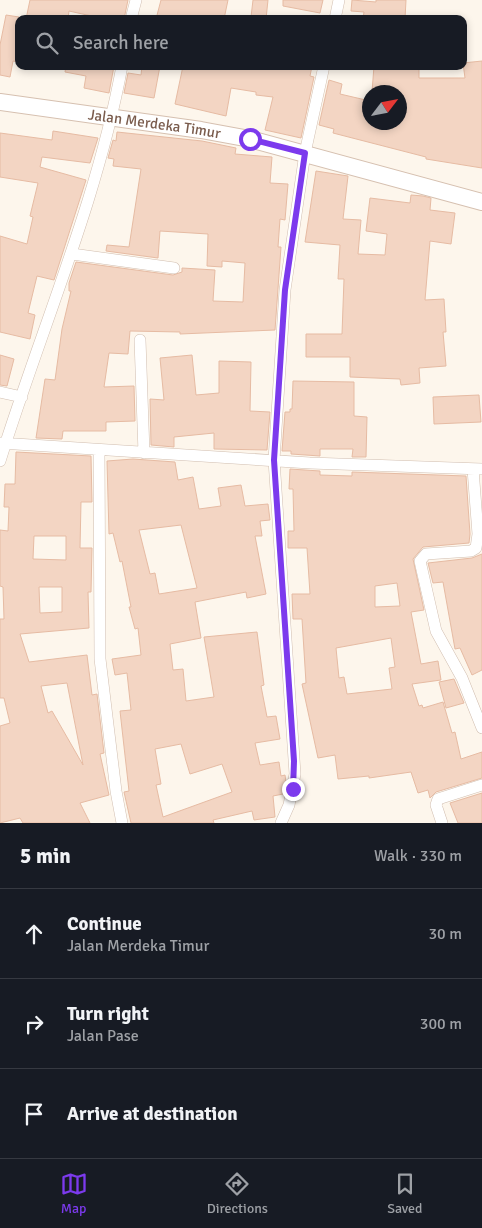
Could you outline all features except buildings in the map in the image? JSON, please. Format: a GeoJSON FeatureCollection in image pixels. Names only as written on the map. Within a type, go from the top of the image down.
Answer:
{"type":"FeatureCollection","features":[{"type":"Feature","properties":{"kind":"main road","name":"Jalan Merdeka Timur"},"geometry":{"type":"LineString","coordinates":[[0,102],[201,130],[250,139],[482,202]]}},
{"type":"Feature","properties":{"kind":"street"},"geometry":{"type":"LineString","coordinates":[[132,15],[136,0]]}},
{"type":"Feature","properties":{"kind":"street"},"geometry":{"type":"LineString","coordinates":[[336,15],[339,0]]}},
{"type":"Feature","properties":{"kind":"street"},"geometry":{"type":"LineString","coordinates":[[0,461],[3,443],[22,397],[72,254],[112,118],[121,70]]}},
{"type":"Feature","properties":{"kind":"street"},"geometry":{"type":"LineString","coordinates":[[281,823],[289,805],[295,774],[274,460],[285,290],[305,153],[323,70]]}},
{"type":"Feature","properties":{"kind":"street"},"geometry":{"type":"LineString","coordinates":[[72,254],[174,268]]}},
{"type":"Feature","properties":{"kind":"street"},"geometry":{"type":"LineString","coordinates":[[140,340],[144,453]]}},
{"type":"Feature","properties":{"kind":"street"},"geometry":{"type":"LineString","coordinates":[[0,392],[22,397]]}},
{"type":"Feature","properties":{"kind":"street"},"geometry":{"type":"LineString","coordinates":[[3,443],[144,453],[478,469],[478,534],[476,548],[471,551],[426,554],[420,561],[436,631],[465,685],[482,728]]}},
{"type":"Feature","properties":{"kind":"street"},"geometry":{"type":"LineString","coordinates":[[98,450],[100,659],[116,791],[122,823]]}},
{"type":"Feature","properties":{"kind":"street"},"geometry":{"type":"LineString","coordinates":[[442,823],[436,806],[438,799],[482,785]]}},
{"type":"Feature","properties":{"kind":"route"},"geometry":{"type":"LineString","coordinates":[[250,139],[305,153],[285,290],[274,460],[295,774],[293,789]]}}]}
